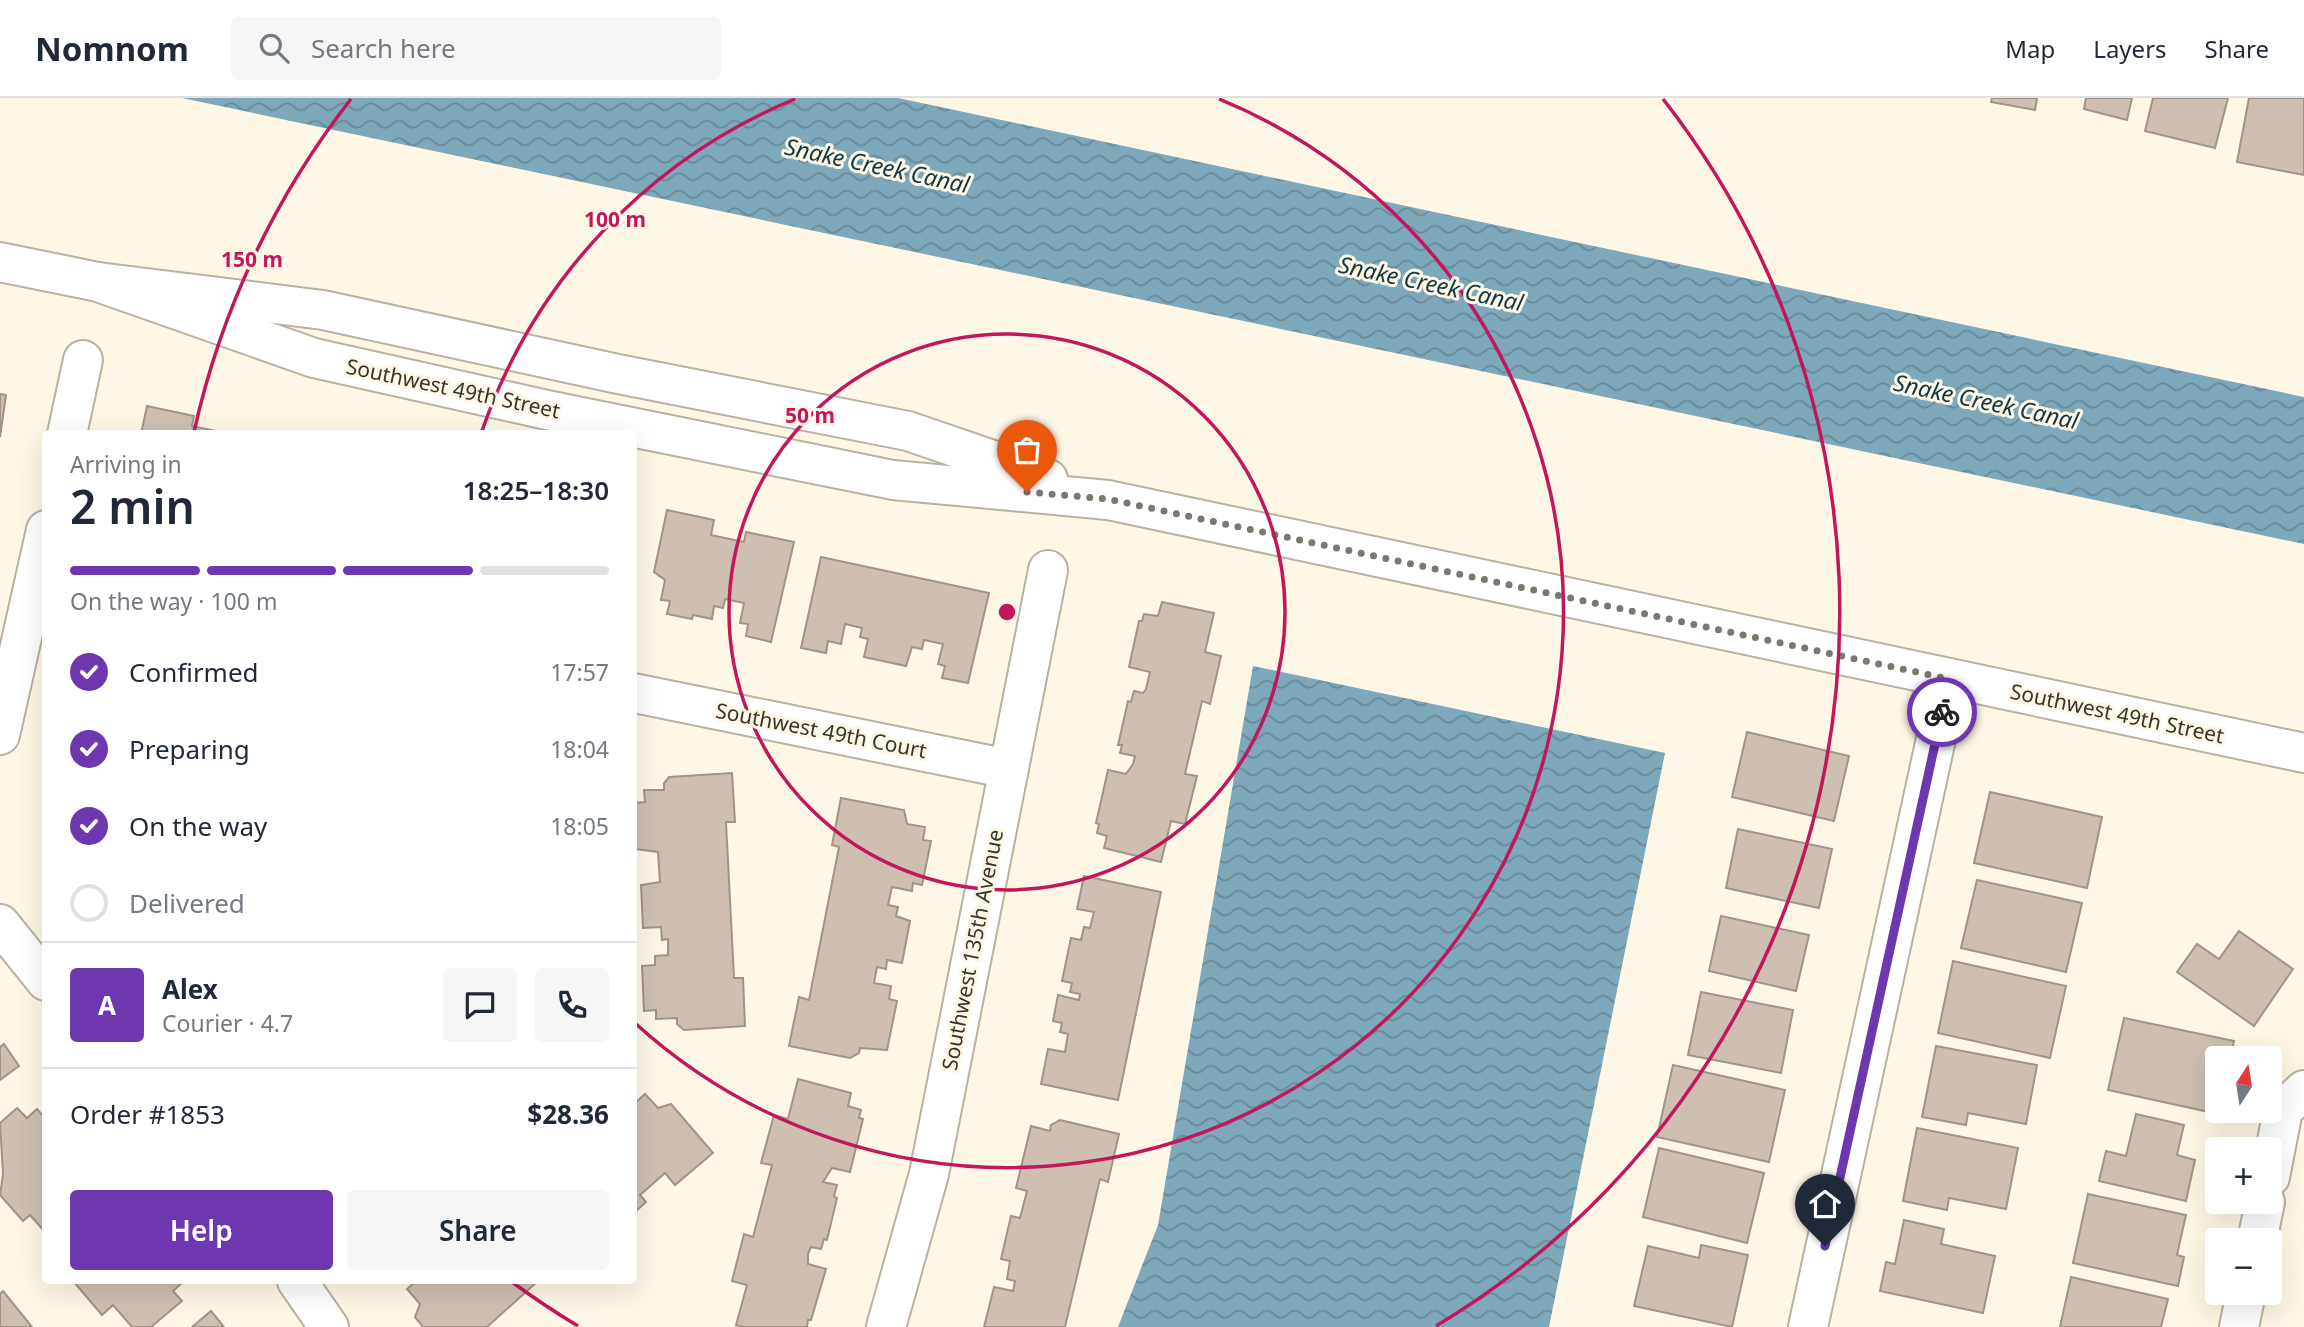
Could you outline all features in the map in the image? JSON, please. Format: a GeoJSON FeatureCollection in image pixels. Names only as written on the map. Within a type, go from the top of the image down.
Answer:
{"type":"FeatureCollection","features":[{"type":"Feature","properties":{"kind":"street","name":"Southwest 49th Street"},"geometry":{"type":"LineString","coordinates":[[0,262],[98,282],[323,310],[618,374],[908,431],[1108,499],[2304,754]]}},
{"type":"Feature","properties":{"kind":"street","name":"Southwest 49th Street"},"geometry":{"type":"LineString","coordinates":[[98,282],[314,358],[544,422],[608,428]]}},
{"type":"Feature","properties":{"kind":"street"},"geometry":{"type":"LineString","coordinates":[[68,430],[83,360]]}},
{"type":"Feature","properties":{"kind":"street"},"geometry":{"type":"LineString","coordinates":[[544,422],[558,360]]}},
{"type":"Feature","properties":{"kind":"street"},"geometry":{"type":"LineString","coordinates":[[608,428],[618,374]]}},
{"type":"Feature","properties":{"kind":"street","name":"Southwest 49th Street"},"geometry":{"type":"LineString","coordinates":[[637,433],[893,480],[1108,499]]}},
{"type":"Feature","properties":{"kind":"street"},"geometry":{"type":"LineString","coordinates":[[0,735],[41,570]]}},
{"type":"Feature","properties":{"kind":"street","name":"Southwest 135th Avenue"},"geometry":{"type":"LineString","coordinates":[[886,1327],[929,1174],[1048,570]]}},
{"type":"Feature","properties":{"kind":"street"},"geometry":{"type":"LineString","coordinates":[[1808,1327],[1949,679]]}},
{"type":"Feature","properties":{"kind":"street","name":"Southwest 49th Court"},"geometry":{"type":"LineString","coordinates":[[637,694],[1009,769]]}},
{"type":"Feature","properties":{"kind":"street"},"geometry":{"type":"LineString","coordinates":[[0,924],[42,976]]}},
{"type":"Feature","properties":{"kind":"street"},"geometry":{"type":"LineString","coordinates":[[2278,1137],[2283,1111],[2304,1090]]}},
{"type":"Feature","properties":{"kind":"street"},"geometry":{"type":"LineString","coordinates":[[299,1284],[330,1327]]}},
{"type":"Feature","properties":{"kind":"street"},"geometry":{"type":"LineString","coordinates":[[2239,1327],[2244,1305]]}},
{"type":"Feature","properties":{"kind":"water","name":"Snake Creek Canal"},"geometry":{"type":"Polygon","coordinates":[[[182,98],[898,98],[2304,397],[2304,544],[182,98]]]}},
{"type":"Feature","properties":{"kind":"water"},"geometry":{"type":"Polygon","coordinates":[[[1253,666],[1665,753],[1549,1327],[1118,1327],[1158,1225],[1253,666]]]}},
{"type":"Feature","properties":{"kind":"building"},"geometry":{"type":"Polygon","coordinates":[[[1992,98],[2037,98],[2035,110],[1991,102],[1992,98]]]}},
{"type":"Feature","properties":{"kind":"building"},"geometry":{"type":"Polygon","coordinates":[[[2086,98],[2132,98],[2127,120],[2084,109],[2086,98]]]}},
{"type":"Feature","properties":{"kind":"building"},"geometry":{"type":"Polygon","coordinates":[[[2153,98],[2228,98],[2215,148],[2145,131],[2153,98]]]}},
{"type":"Feature","properties":{"kind":"building"},"geometry":{"type":"Polygon","coordinates":[[[2249,98],[2304,98],[2304,175],[2237,162],[2249,98]]]}},
{"type":"Feature","properties":{"kind":"building"},"geometry":{"type":"Polygon","coordinates":[[[0,394],[6,395],[0,437],[0,394]]]}},
{"type":"Feature","properties":{"kind":"building"},"geometry":{"type":"Polygon","coordinates":[[[147,406],[194,416],[192,426],[211,430],[142,430],[147,406]]]}},
{"type":"Feature","properties":{"kind":"building"},"geometry":{"type":"Polygon","coordinates":[[[667,510],[714,520],[711,535],[744,542],[746,532],[794,542],[771,642],[746,636],[748,624],[740,623],[744,603],[725,599],[723,608],[714,606],[712,619],[693,615],[692,619],[667,614],[670,601],[661,600],[665,580],[654,572],[667,510]]]}},
{"type":"Feature","properties":{"kind":"building"},"geometry":{"type":"Polygon","coordinates":[[[821,557],[989,593],[968,683],[942,678],[945,666],[938,664],[943,644],[924,640],[922,649],[912,647],[906,666],[864,657],[868,639],[860,637],[862,628],[845,624],[841,644],[828,641],[826,653],[801,648],[821,557]]]}},
{"type":"Feature","properties":{"kind":"building"},"geometry":{"type":"Polygon","coordinates":[[[1162,602],[1214,613],[1205,652],[1221,656],[1210,704],[1202,701],[1185,774],[1197,776],[1185,824],[1171,821],[1161,862],[1104,848],[1107,836],[1097,833],[1099,824],[1096,823],[1108,770],[1126,774],[1133,764],[1135,756],[1120,753],[1122,745],[1118,745],[1128,701],[1131,702],[1134,691],[1143,693],[1150,672],[1129,667],[1139,621],[1142,621],[1144,614],[1158,616],[1162,602]]]}},
{"type":"Feature","properties":{"kind":"building"},"geometry":{"type":"Polygon","coordinates":[[[1747,732],[1849,756],[1834,821],[1732,797],[1747,732]]]}},
{"type":"Feature","properties":{"kind":"building"},"geometry":{"type":"Polygon","coordinates":[[[732,773],[735,822],[726,822],[734,978],[743,978],[745,1026],[684,1030],[677,1024],[677,1018],[656,1019],[656,1010],[644,1011],[642,966],[655,965],[655,956],[668,955],[668,939],[662,940],[661,927],[643,928],[641,885],[660,882],[658,852],[637,849],[637,803],[645,802],[644,790],[664,790],[664,783],[669,777],[732,773]]]}},
{"type":"Feature","properties":{"kind":"building"},"geometry":{"type":"Polygon","coordinates":[[[1990,792],[2102,817],[2087,888],[1974,863],[1990,792]]]}},
{"type":"Feature","properties":{"kind":"building"},"geometry":{"type":"Polygon","coordinates":[[[841,798],[904,810],[907,824],[925,827],[923,840],[931,841],[922,885],[913,883],[912,891],[892,887],[888,905],[898,907],[896,916],[910,921],[902,963],[887,960],[886,969],[877,967],[874,983],[891,986],[889,999],[897,1001],[887,1050],[860,1048],[859,1053],[850,1058],[789,1046],[799,997],[809,1000],[839,847],[832,845],[841,798]]]}},
{"type":"Feature","properties":{"kind":"building"},"geometry":{"type":"Polygon","coordinates":[[[1738,829],[1832,849],[1819,908],[1726,888],[1738,829]]]}},
{"type":"Feature","properties":{"kind":"building"},"geometry":{"type":"Polygon","coordinates":[[[1084,876],[1161,892],[1118,1100],[1041,1084],[1048,1049],[1065,1052],[1068,1034],[1060,1032],[1062,1023],[1053,1021],[1058,995],[1079,1000],[1080,994],[1070,992],[1072,983],[1062,981],[1071,938],[1081,940],[1084,927],[1090,928],[1094,912],[1077,909],[1084,876]]]}},
{"type":"Feature","properties":{"kind":"building"},"geometry":{"type":"Polygon","coordinates":[[[1977,880],[2082,903],[2066,972],[1961,948],[1977,880]]]}},
{"type":"Feature","properties":{"kind":"building"},"geometry":{"type":"Polygon","coordinates":[[[1721,916],[1809,935],[1796,991],[1709,971],[1721,916]]]}},
{"type":"Feature","properties":{"kind":"building"},"geometry":{"type":"Polygon","coordinates":[[[2239,931],[2293,969],[2254,1026],[2177,972],[2197,944],[2219,959],[2239,931]]]}},
{"type":"Feature","properties":{"kind":"building"},"geometry":{"type":"Polygon","coordinates":[[[1953,961],[2066,986],[2050,1058],[1938,1033],[1953,961]]]}},
{"type":"Feature","properties":{"kind":"building"},"geometry":{"type":"Polygon","coordinates":[[[1701,992],[1793,1010],[1781,1073],[1688,1055],[1701,992]]]}},
{"type":"Feature","properties":{"kind":"building"},"geometry":{"type":"Polygon","coordinates":[[[2124,1018],[2234,1041],[2233,1046],[2205,1046],[2205,1111],[2108,1090],[2124,1018]]]}},
{"type":"Feature","properties":{"kind":"building"},"geometry":{"type":"Polygon","coordinates":[[[4,1044],[19,1066],[0,1080],[0,1047],[4,1044]]]}},
{"type":"Feature","properties":{"kind":"building"},"geometry":{"type":"Polygon","coordinates":[[[1936,1046],[2037,1065],[2026,1124],[1968,1113],[1966,1125],[1922,1117],[1936,1046]]]}},
{"type":"Feature","properties":{"kind":"building"},"geometry":{"type":"Polygon","coordinates":[[[1673,1065],[1785,1090],[1769,1162],[1657,1137],[1673,1065]]]}},
{"type":"Feature","properties":{"kind":"building"},"geometry":{"type":"Polygon","coordinates":[[[798,1079],[851,1093],[848,1106],[861,1110],[859,1118],[863,1119],[850,1172],[832,1168],[823,1182],[837,1185],[834,1196],[837,1198],[827,1240],[824,1239],[821,1249],[811,1247],[808,1254],[808,1264],[826,1269],[807,1327],[744,1327],[736,1325],[747,1285],[732,1281],[744,1234],[753,1237],[772,1165],[761,1163],[774,1115],[788,1119],[798,1079]]]}},
{"type":"Feature","properties":{"kind":"building"},"geometry":{"type":"Polygon","coordinates":[[[645,1094],[658,1108],[671,1104],[713,1153],[675,1185],[665,1173],[640,1195],[646,1202],[637,1210],[637,1101],[645,1094]]]}},
{"type":"Feature","properties":{"kind":"building"},"geometry":{"type":"Polygon","coordinates":[[[17,1108],[27,1118],[37,1109],[42,1115],[42,1228],[30,1215],[23,1221],[0,1195],[3,1174],[0,1123],[17,1108]]]}},
{"type":"Feature","properties":{"kind":"building"},"geometry":{"type":"Polygon","coordinates":[[[2136,1114],[2184,1125],[2177,1155],[2195,1160],[2186,1201],[2099,1181],[2106,1151],[2126,1156],[2136,1114]]]}},
{"type":"Feature","properties":{"kind":"building"},"geometry":{"type":"Polygon","coordinates":[[[1060,1120],[1119,1134],[1108,1182],[1100,1179],[1065,1327],[984,1327],[994,1287],[1013,1291],[1015,1281],[1007,1279],[1010,1261],[1001,1259],[1011,1216],[1020,1218],[1027,1191],[1016,1188],[1031,1126],[1050,1131],[1051,1125],[1060,1120]]]}},
{"type":"Feature","properties":{"kind":"building"},"geometry":{"type":"Polygon","coordinates":[[[1917,1128],[2018,1148],[2006,1209],[1949,1198],[1947,1210],[1903,1201],[1917,1128]]]}},
{"type":"Feature","properties":{"kind":"building"},"geometry":{"type":"Polygon","coordinates":[[[1659,1148],[1764,1173],[1747,1243],[1643,1217],[1659,1148]]]}},
{"type":"Feature","properties":{"kind":"building"},"geometry":{"type":"Polygon","coordinates":[[[2088,1194],[2186,1215],[2177,1255],[2184,1257],[2178,1286],[2073,1263],[2088,1194]]]}},
{"type":"Feature","properties":{"kind":"building"},"geometry":{"type":"Polygon","coordinates":[[[1904,1220],[1944,1229],[1941,1244],[1995,1256],[1983,1313],[1880,1291],[1886,1262],[1895,1264],[1904,1220]]]}},
{"type":"Feature","properties":{"kind":"building"},"geometry":{"type":"Polygon","coordinates":[[[1701,1245],[1748,1255],[1732,1327],[1634,1306],[1648,1246],[1699,1258],[1701,1245]]]}},
{"type":"Feature","properties":{"kind":"building"},"geometry":{"type":"Polygon","coordinates":[[[2071,1277],[2168,1299],[2161,1327],[2060,1327],[2071,1277]]]}},
{"type":"Feature","properties":{"kind":"building"},"geometry":{"type":"Polygon","coordinates":[[[76,1284],[181,1284],[173,1291],[182,1301],[151,1327],[132,1327],[113,1305],[102,1315],[76,1284]]]}},
{"type":"Feature","properties":{"kind":"building"},"geometry":{"type":"Polygon","coordinates":[[[413,1284],[535,1284],[487,1327],[423,1327],[415,1317],[420,1304],[407,1289],[413,1284]]]}},
{"type":"Feature","properties":{"kind":"building"},"geometry":{"type":"Polygon","coordinates":[[[3,1291],[32,1327],[0,1327],[0,1294],[3,1291]]]}},
{"type":"Feature","properties":{"kind":"building"},"geometry":{"type":"Polygon","coordinates":[[[211,1311],[224,1327],[192,1327],[211,1311]]]}},
{"type":"Feature","properties":{"kind":"way so far"},"geometry":{"type":"LineString","coordinates":[[1027,492],[1108,499],[1949,679],[1942,712]]}},
{"type":"Feature","properties":{"kind":"route"},"geometry":{"type":"LineString","coordinates":[[1825,1246],[1942,712]]}}]}
